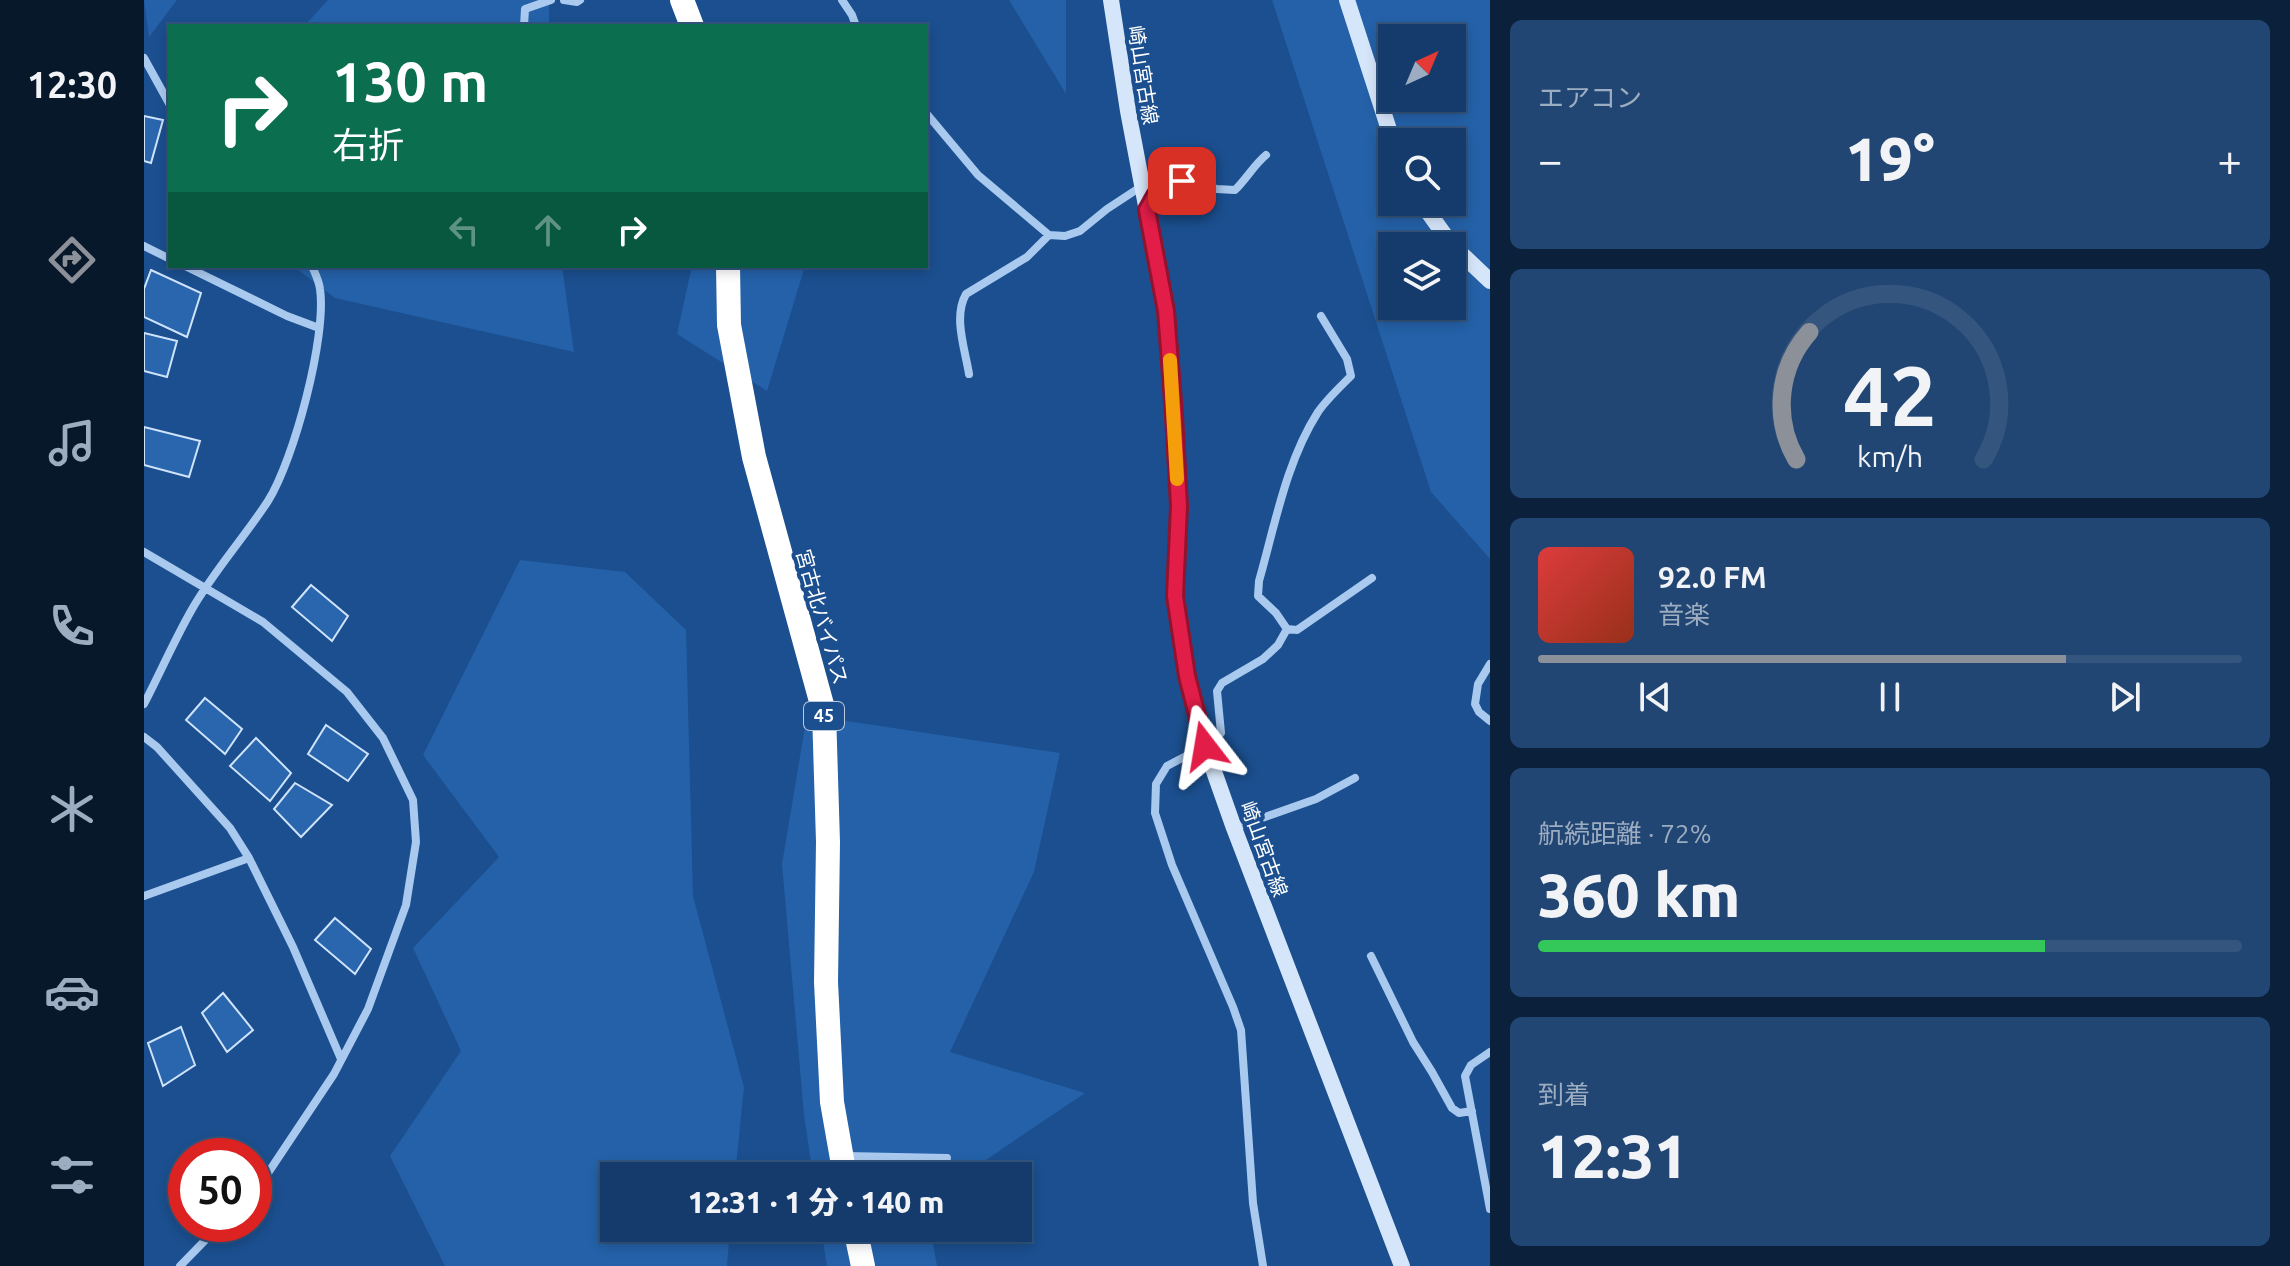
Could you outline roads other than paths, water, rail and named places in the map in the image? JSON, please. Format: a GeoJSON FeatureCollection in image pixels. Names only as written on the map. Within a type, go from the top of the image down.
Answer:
{"type":"FeatureCollection","features":[{"type":"Feature","properties":{"kind":"highway"},"geometry":{"type":"LineString","coordinates":[[682,0],[691,24]]}},
{"type":"Feature","properties":{"kind":"highway","name":"宮古北バイパス"},"geometry":{"type":"LineString","coordinates":[[728,268],[729,325],[754,457],[824,712],[828,842],[826,982],[832,1102],[842,1162]]}},
{"type":"Feature","properties":{"kind":"highway"},"geometry":{"type":"LineString","coordinates":[[858,1242],[863,1266]]}},
{"type":"Feature","properties":{"kind":"main road","name":"崎山宮古線"},"geometry":{"type":"LineString","coordinates":[[1111,0],[1128,111],[1166,311],[1179,506],[1175,596],[1187,676],[1205,746],[1234,828],[1402,1266]]}},
{"type":"Feature","properties":{"kind":"main road"},"geometry":{"type":"LineString","coordinates":[[1347,0],[1388,128]]}},
{"type":"Feature","properties":{"kind":"main road"},"geometry":{"type":"LineString","coordinates":[[1431,216],[1451,244],[1490,281]]}},
{"type":"Feature","properties":{"kind":"street"},"geometry":{"type":"LineString","coordinates":[[524,24],[525,9],[551,0]]}},
{"type":"Feature","properties":{"kind":"street"},"geometry":{"type":"LineString","coordinates":[[564,0],[580,0]]}},
{"type":"Feature","properties":{"kind":"street"},"geometry":{"type":"LineString","coordinates":[[842,0],[855,24]]}},
{"type":"Feature","properties":{"kind":"street"},"geometry":{"type":"LineString","coordinates":[[144,58],[168,101]]}},
{"type":"Feature","properties":{"kind":"street"},"geometry":{"type":"LineString","coordinates":[[928,115],[978,175],[1049,235],[1065,236],[1080,231],[1143,186]]}},
{"type":"Feature","properties":{"kind":"street"},"geometry":{"type":"LineString","coordinates":[[1147,210],[1169,180],[1235,190],[1266,155]]}},
{"type":"Feature","properties":{"kind":"street"},"geometry":{"type":"LineString","coordinates":[[969,374],[961,334],[963,299],[966,294],[1027,257],[1049,235]]}},
{"type":"Feature","properties":{"kind":"street"},"geometry":{"type":"LineString","coordinates":[[144,246],[168,258]]}},
{"type":"Feature","properties":{"kind":"street"},"geometry":{"type":"LineString","coordinates":[[189,268],[287,316],[319,328]]}},
{"type":"Feature","properties":{"kind":"street"},"geometry":{"type":"LineString","coordinates":[[144,704],[191,610],[270,498],[295,439],[319,328],[320,285],[313,268]]}},
{"type":"Feature","properties":{"kind":"street"},"geometry":{"type":"LineString","coordinates":[[1321,316],[1347,359],[1351,376],[1320,410],[1307,433],[1288,478],[1259,581],[1258,596],[1287,629],[1297,630],[1372,578]]}},
{"type":"Feature","properties":{"kind":"street"},"geometry":{"type":"LineString","coordinates":[[144,552],[263,622],[347,692],[383,738],[413,800],[416,842],[406,905],[368,1009],[334,1074],[272,1167]]}},
{"type":"Feature","properties":{"kind":"street"},"geometry":{"type":"LineString","coordinates":[[1263,1266],[1253,1203],[1241,1030],[1172,865],[1155,813],[1156,784],[1167,766],[1205,746],[1221,733],[1217,691],[1222,683],[1263,659],[1278,645],[1287,629]]}},
{"type":"Feature","properties":{"kind":"street"},"geometry":{"type":"LineString","coordinates":[[1490,664],[1478,684],[1475,704],[1490,721]]}},
{"type":"Feature","properties":{"kind":"street"},"geometry":{"type":"LineString","coordinates":[[144,737],[157,747],[230,828],[249,858],[293,947],[341,1059]]}},
{"type":"Feature","properties":{"kind":"street"},"geometry":{"type":"LineString","coordinates":[[1234,828],[1316,799],[1355,778]]}},
{"type":"Feature","properties":{"kind":"street"},"geometry":{"type":"LineString","coordinates":[[144,896],[249,858]]}},
{"type":"Feature","properties":{"kind":"street"},"geometry":{"type":"LineString","coordinates":[[1371,956],[1413,1042],[1452,1108],[1459,1113],[1472,1111]]}},
{"type":"Feature","properties":{"kind":"street"},"geometry":{"type":"LineString","coordinates":[[1490,1052],[1471,1065],[1465,1076],[1490,1209]]}},
{"type":"Feature","properties":{"kind":"street"},"geometry":{"type":"LineString","coordinates":[[922,1158],[922,1162]]}},
{"type":"Feature","properties":{"kind":"street"},"geometry":{"type":"LineString","coordinates":[[882,1162],[947,1158]]}},
{"type":"Feature","properties":{"kind":"street"},"geometry":{"type":"LineString","coordinates":[[180,1266],[203,1242]]}}]}
